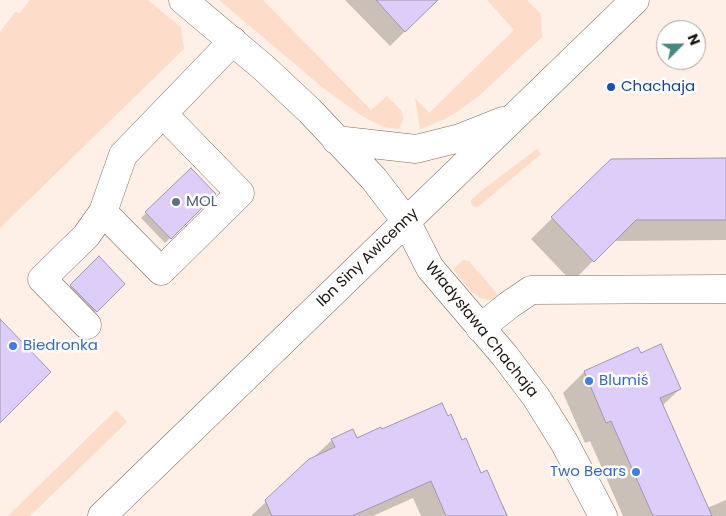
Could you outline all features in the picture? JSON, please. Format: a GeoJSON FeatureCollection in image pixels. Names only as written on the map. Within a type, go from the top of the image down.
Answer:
{"type":"FeatureCollection","features":[{"type":"Feature","properties":{"kind":"street","name":"Władysława Chachaja"},"geometry":{"type":"LineString","coordinates":[[183,0],[271,74],[362,165],[406,221],[430,268],[505,356],[536,397],[564,442],[603,516]]}},
{"type":"Feature","properties":{"kind":"street","name":"Ibn Siny Awicenny"},"geometry":{"type":"LineString","coordinates":[[102,516],[635,0]]}},
{"type":"Feature","properties":{"kind":"street"},"geometry":{"type":"LineString","coordinates":[[87,326],[42,280],[86,236],[103,212],[123,155],[233,41]]}},
{"type":"Feature","properties":{"kind":"street"},"geometry":{"type":"LineString","coordinates":[[103,212],[161,271],[240,193],[163,114]]}},
{"type":"Feature","properties":{"kind":"street"},"geometry":{"type":"LineString","coordinates":[[336,140],[416,149],[460,138],[514,117]]}},
{"type":"Feature","properties":{"kind":"street"},"geometry":{"type":"LineString","coordinates":[[480,328],[531,290],[726,289]]}},
{"type":"Feature","properties":{"kind":"shaded area"},"geometry":{"type":"Polygon","coordinates":[[[30,0],[148,0],[181,27],[184,49],[0,228],[0,32],[15,12],[20,13],[30,0]]]}},
{"type":"Feature","properties":{"kind":"shaded area"},"geometry":{"type":"Polygon","coordinates":[[[219,0],[263,0],[371,110],[387,96],[402,111],[403,119],[399,129],[383,127],[362,116],[323,88],[219,0]]]}},
{"type":"Feature","properties":{"kind":"shaded area"},"geometry":{"type":"Polygon","coordinates":[[[487,0],[527,0],[541,14],[542,37],[480,95],[443,120],[420,129],[415,98],[429,113],[514,30],[487,0]]]}},
{"type":"Feature","properties":{"kind":"shaded area"},"geometry":{"type":"Polygon","coordinates":[[[537,149],[541,154],[478,207],[474,207],[471,204],[471,200],[486,187],[537,149]]]}},
{"type":"Feature","properties":{"kind":"shaded area"},"geometry":{"type":"Polygon","coordinates":[[[463,260],[469,261],[500,297],[489,300],[480,298],[471,291],[453,269],[463,260]]]}},
{"type":"Feature","properties":{"kind":"shaded area"},"geometry":{"type":"Polygon","coordinates":[[[116,410],[127,422],[30,516],[8,516],[116,410]]]}},
{"type":"Feature","properties":{"kind":"building"},"geometry":{"type":"Polygon","coordinates":[[[376,0],[438,0],[405,32],[376,0]]]}},
{"type":"Feature","properties":{"kind":"building"},"geometry":{"type":"Polygon","coordinates":[[[726,158],[726,220],[636,220],[594,262],[551,217],[611,159],[726,158]]]}},
{"type":"Feature","properties":{"kind":"building"},"geometry":{"type":"Polygon","coordinates":[[[191,168],[216,194],[171,239],[145,212],[191,168]]]}},
{"type":"Feature","properties":{"kind":"building"},"geometry":{"type":"Polygon","coordinates":[[[99,256],[125,284],[97,312],[70,285],[99,256]]]}},
{"type":"Feature","properties":{"kind":"building","name":"Biedronka"},"geometry":{"type":"Polygon","coordinates":[[[0,319],[51,372],[0,423],[0,319]]]}},
{"type":"Feature","properties":{"kind":"building"},"geometry":{"type":"Polygon","coordinates":[[[661,344],[681,389],[660,398],[712,516],[653,516],[611,421],[606,423],[584,371],[638,347],[641,353],[661,344]]]}},
{"type":"Feature","properties":{"kind":"building"},"geometry":{"type":"Polygon","coordinates":[[[442,403],[448,416],[451,414],[462,440],[466,438],[481,473],[487,470],[507,516],[446,516],[431,481],[352,516],[272,516],[265,500],[309,459],[335,447],[331,439],[353,429],[357,438],[442,403]]]}},
{"type":"Feature","properties":{"kind":"place","name":"Chachaja"},"geometry":{"type":"Point","coordinates":[611,87]}},
{"type":"Feature","properties":{"kind":"place","name":"MOL"},"geometry":{"type":"Point","coordinates":[176,202]}},
{"type":"Feature","properties":{"kind":"place","name":"Biedronka"},"geometry":{"type":"Point","coordinates":[13,346]}},
{"type":"Feature","properties":{"kind":"place","name":"Blumiś"},"geometry":{"type":"Point","coordinates":[589,381]}},
{"type":"Feature","properties":{"kind":"place","name":"Two Bears"},"geometry":{"type":"Point","coordinates":[636,472]}}]}
